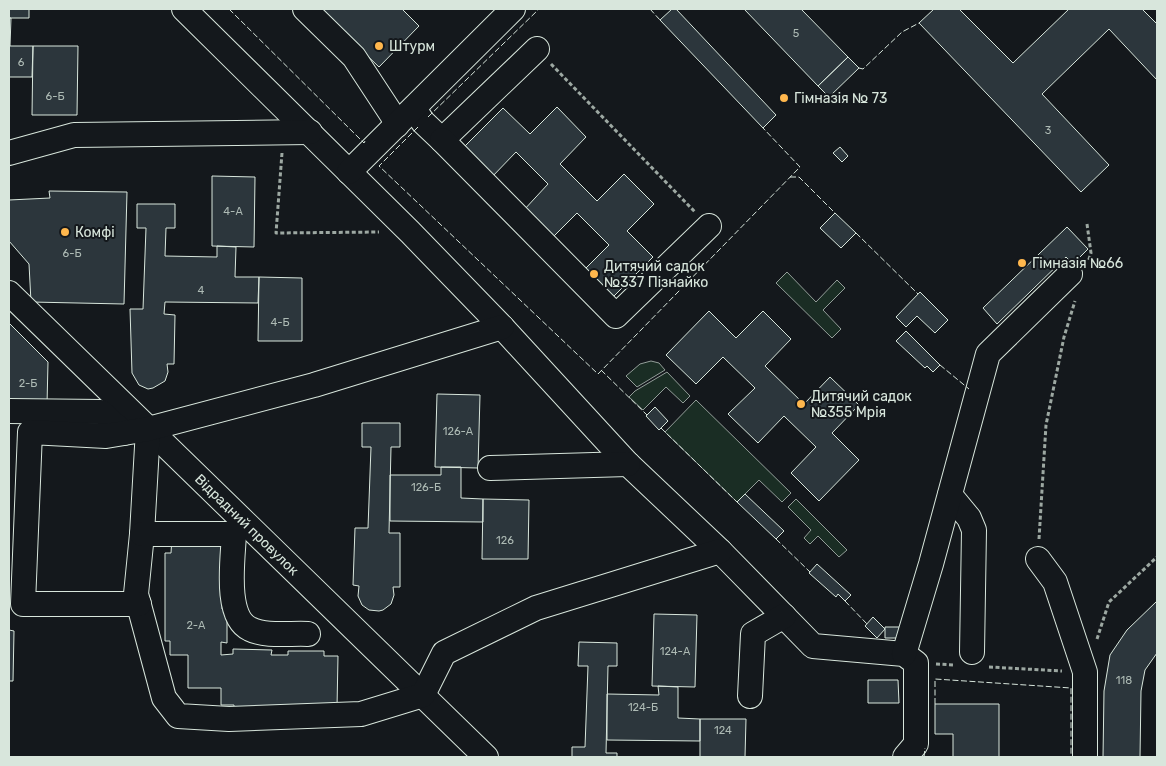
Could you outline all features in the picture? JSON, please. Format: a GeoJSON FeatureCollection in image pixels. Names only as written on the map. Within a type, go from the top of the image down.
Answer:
{"type":"FeatureCollection","features":[{"type":"Feature","properties":{"kind":"street"},"geometry":{"type":"LineString","coordinates":[[184,9],[410,232],[502,327],[628,464],[720,551],[813,646],[910,658]]}},
{"type":"Feature","properties":{"kind":"street"},"geometry":{"type":"LineString","coordinates":[[305,9],[354,57],[392,114],[397,125]]}},
{"type":"Feature","properties":{"kind":"street"},"geometry":{"type":"LineString","coordinates":[[349,172],[414,108],[500,10]]}},
{"type":"Feature","properties":{"kind":"street"},"geometry":{"type":"LineString","coordinates":[[442,140],[537,49]]}},
{"type":"Feature","properties":{"kind":"street"},"geometry":{"type":"LineString","coordinates":[[414,108],[423,122],[616,316],[709,226]]}},
{"type":"Feature","properties":{"kind":"street"},"geometry":{"type":"LineString","coordinates":[[9,153],[74,135],[310,132]]}},
{"type":"Feature","properties":{"kind":"street"},"geometry":{"type":"LineString","coordinates":[[906,757],[916,744],[910,658],[950,495],[988,354],[1078,272]]}},
{"type":"Feature","properties":{"kind":"street","name":"Відрадний провулок"},"geometry":{"type":"LineString","coordinates":[[9,293],[486,757]]}},
{"type":"Feature","properties":{"kind":"street"},"geometry":{"type":"LineString","coordinates":[[139,604],[23,604],[17,531],[30,432],[106,436],[148,429],[314,385],[502,327]]}},
{"type":"Feature","properties":{"kind":"street"},"geometry":{"type":"LineString","coordinates":[[9,411],[100,412],[124,433]]}},
{"type":"Feature","properties":{"kind":"street"},"geometry":{"type":"LineString","coordinates":[[148,429],[142,534],[136,594],[164,698],[178,716],[229,719],[361,714],[423,695],[444,653],[536,608],[720,551]]}},
{"type":"Feature","properties":{"kind":"street"},"geometry":{"type":"LineString","coordinates":[[490,468],[628,464]]}},
{"type":"Feature","properties":{"kind":"street"},"geometry":{"type":"LineString","coordinates":[[950,495],[969,518],[974,530],[971,661]]}},
{"type":"Feature","properties":{"kind":"street"},"geometry":{"type":"LineString","coordinates":[[142,534],[234,534],[233,604],[238,618],[249,629],[261,632],[308,634]]}},
{"type":"Feature","properties":{"kind":"street"},"geometry":{"type":"LineString","coordinates":[[1038,559],[1055,582],[1085,672],[1085,757]]}},
{"type":"Feature","properties":{"kind":"street"},"geometry":{"type":"LineString","coordinates":[[750,696],[753,634],[784,616]]}},
{"type":"Feature","properties":{"kind":"path"},"geometry":{"type":"LineString","coordinates":[[537,49],[709,226]]}},
{"type":"Feature","properties":{"kind":"path"},"geometry":{"type":"LineString","coordinates":[[284,132],[276,233],[410,232]]}},
{"type":"Feature","properties":{"kind":"path"},"geometry":{"type":"LineString","coordinates":[[1078,272],[1091,253],[1087,224]]}},
{"type":"Feature","properties":{"kind":"path"},"geometry":{"type":"LineString","coordinates":[[1038,559],[1046,425],[1064,337],[1076,300]]}},
{"type":"Feature","properties":{"kind":"path"},"geometry":{"type":"LineString","coordinates":[[910,658],[971,661],[1085,672],[1109,602],[1157,557]]}},
{"type":"Feature","properties":{"kind":"green space"},"geometry":{"type":"Polygon","coordinates":[[[787,272],[816,302],[837,280],[845,288],[823,310],[841,329],[832,338],[776,283],[787,272]]]}},
{"type":"Feature","properties":{"kind":"green space"},"geometry":{"type":"Polygon","coordinates":[[[651,361],[659,363],[665,370],[637,387],[626,376],[640,364],[651,361]]]}},
{"type":"Feature","properties":{"kind":"green space"},"geometry":{"type":"Polygon","coordinates":[[[667,372],[690,396],[683,403],[666,387],[643,410],[629,397],[635,391],[667,372]]]}},
{"type":"Feature","properties":{"kind":"green space"},"geometry":{"type":"Polygon","coordinates":[[[696,400],[791,493],[782,502],[759,480],[737,502],[665,432],[696,400]]]}},
{"type":"Feature","properties":{"kind":"green space"},"geometry":{"type":"Polygon","coordinates":[[[796,499],[847,550],[839,557],[818,536],[810,544],[804,538],[811,530],[788,507],[796,499]]]}},
{"type":"Feature","properties":{"kind":"building"},"geometry":{"type":"Polygon","coordinates":[[[9,9],[29,9],[29,18],[9,18],[9,9]]]}},
{"type":"Feature","properties":{"kind":"building","name":"Штурм"},"geometry":{"type":"Polygon","coordinates":[[[319,9],[402,9],[419,26],[379,67],[319,9]]]}},
{"type":"Feature","properties":{"kind":"building"},"geometry":{"type":"Polygon","coordinates":[[[672,9],[676,9],[776,115],[763,128],[660,20],[672,9]]]}},
{"type":"Feature","properties":{"kind":"building"},"geometry":{"type":"Polygon","coordinates":[[[744,9],[801,9],[848,57],[818,86],[744,9]]]}},
{"type":"Feature","properties":{"kind":"building"},"geometry":{"type":"Polygon","coordinates":[[[934,9],[959,9],[1013,63],[1069,9],[1142,9],[1157,24],[1157,80],[1109,29],[1042,94],[1109,165],[1081,192],[919,23],[934,9]]]}},
{"type":"Feature","properties":{"kind":"building"},"geometry":{"type":"Polygon","coordinates":[[[9,18],[11,18],[10,46],[33,46],[32,77],[9,77],[9,18]]]}},
{"type":"Feature","properties":{"kind":"building"},"geometry":{"type":"Polygon","coordinates":[[[33,46],[78,46],[77,115],[32,115],[33,46]]]}},
{"type":"Feature","properties":{"kind":"building"},"geometry":{"type":"Polygon","coordinates":[[[848,57],[859,68],[829,97],[818,86],[848,57]]]}},
{"type":"Feature","properties":{"kind":"building"},"geometry":{"type":"Polygon","coordinates":[[[557,107],[586,137],[560,164],[597,201],[624,174],[654,204],[627,231],[653,257],[611,299],[583,271],[609,245],[577,213],[551,239],[523,211],[548,184],[516,152],[490,179],[461,150],[503,108],[530,134],[557,107]]]}},
{"type":"Feature","properties":{"kind":"building"},"geometry":{"type":"Polygon","coordinates":[[[840,147],[848,156],[842,162],[833,153],[840,147]]]}},
{"type":"Feature","properties":{"kind":"building"},"geometry":{"type":"Polygon","coordinates":[[[212,176],[255,177],[254,247],[212,246],[212,176]]]}},
{"type":"Feature","properties":{"kind":"building"},"geometry":{"type":"Polygon","coordinates":[[[49,191],[127,192],[124,304],[31,302],[29,264],[9,241],[9,200],[50,198],[49,191]]]}},
{"type":"Feature","properties":{"kind":"building"},"geometry":{"type":"Polygon","coordinates":[[[137,204],[175,204],[175,228],[166,228],[165,256],[217,257],[217,246],[236,247],[235,277],[259,277],[258,303],[165,302],[164,314],[175,315],[174,364],[167,364],[168,372],[165,381],[148,389],[139,385],[132,373],[130,309],[143,309],[146,228],[137,228],[137,204]]]}},
{"type":"Feature","properties":{"kind":"building"},"geometry":{"type":"Polygon","coordinates":[[[835,213],[856,233],[841,248],[820,228],[835,213]]]}},
{"type":"Feature","properties":{"kind":"building"},"geometry":{"type":"Polygon","coordinates":[[[1067,227],[1088,249],[1073,264],[1066,257],[997,324],[983,308],[1067,227]]]}},
{"type":"Feature","properties":{"kind":"building"},"geometry":{"type":"Polygon","coordinates":[[[259,277],[302,278],[302,341],[258,341],[259,277]]]}},
{"type":"Feature","properties":{"kind":"building"},"geometry":{"type":"Polygon","coordinates":[[[920,292],[948,320],[935,333],[917,316],[906,327],[896,317],[920,292]]]}},
{"type":"Feature","properties":{"kind":"building"},"geometry":{"type":"Polygon","coordinates":[[[709,311],[736,338],[763,311],[791,339],[765,366],[804,404],[830,377],[859,405],[832,433],[859,460],[819,501],[791,473],[816,447],[784,416],[758,443],[728,414],[755,388],[723,357],[696,384],[666,355],[709,311]]]}},
{"type":"Feature","properties":{"kind":"building"},"geometry":{"type":"Polygon","coordinates":[[[9,323],[48,362],[47,405],[9,405],[9,323]]]}},
{"type":"Feature","properties":{"kind":"building"},"geometry":{"type":"Polygon","coordinates":[[[906,331],[940,365],[933,372],[927,366],[925,368],[896,341],[906,331]]]}},
{"type":"Feature","properties":{"kind":"building"},"geometry":{"type":"Polygon","coordinates":[[[437,394],[480,395],[478,468],[435,467],[437,394]]]}},
{"type":"Feature","properties":{"kind":"building"},"geometry":{"type":"Polygon","coordinates":[[[655,407],[668,421],[659,430],[646,416],[655,407]]]}},
{"type":"Feature","properties":{"kind":"building"},"geometry":{"type":"Polygon","coordinates":[[[362,423],[400,423],[400,447],[391,447],[389,533],[400,533],[400,587],[393,587],[394,595],[391,604],[379,611],[369,610],[362,605],[358,596],[359,586],[353,585],[355,528],[368,528],[371,447],[362,447],[362,423]]]}},
{"type":"Feature","properties":{"kind":"building"},"geometry":{"type":"Polygon","coordinates":[[[441,467],[461,467],[461,498],[483,499],[483,522],[390,521],[390,475],[441,475],[441,467]]]}},
{"type":"Feature","properties":{"kind":"building"},"geometry":{"type":"Polygon","coordinates":[[[745,494],[784,531],[776,539],[737,502],[745,494]]]}},
{"type":"Feature","properties":{"kind":"building"},"geometry":{"type":"Polygon","coordinates":[[[483,499],[529,500],[528,559],[482,559],[483,499]]]}},
{"type":"Feature","properties":{"kind":"building"},"geometry":{"type":"Polygon","coordinates":[[[172,537],[224,538],[222,609],[227,609],[227,643],[221,642],[221,655],[233,654],[233,649],[272,650],[271,655],[288,655],[288,651],[324,651],[324,656],[338,656],[337,708],[234,711],[234,705],[221,705],[221,688],[188,688],[188,655],[170,655],[170,641],[165,641],[165,553],[171,553],[172,537]]]}},
{"type":"Feature","properties":{"kind":"building"},"geometry":{"type":"Polygon","coordinates":[[[817,564],[851,595],[845,601],[838,594],[836,597],[809,573],[817,564]]]}},
{"type":"Feature","properties":{"kind":"building"},"geometry":{"type":"Polygon","coordinates":[[[1157,601],[1157,653],[1145,670],[1141,691],[1140,757],[1103,757],[1104,691],[1110,655],[1127,630],[1157,601]]]}},
{"type":"Feature","properties":{"kind":"building"},"geometry":{"type":"Polygon","coordinates":[[[654,614],[697,615],[695,687],[652,686],[654,614]]]}},
{"type":"Feature","properties":{"kind":"building"},"geometry":{"type":"Polygon","coordinates":[[[873,617],[885,629],[877,638],[865,626],[873,617]]]}},
{"type":"Feature","properties":{"kind":"building"},"geometry":{"type":"Polygon","coordinates":[[[885,627],[903,627],[902,638],[885,638],[885,627]]]}},
{"type":"Feature","properties":{"kind":"building"},"geometry":{"type":"Polygon","coordinates":[[[9,630],[14,631],[13,681],[9,681],[9,630]]]}},
{"type":"Feature","properties":{"kind":"building"},"geometry":{"type":"Polygon","coordinates":[[[579,642],[617,643],[617,666],[608,666],[606,753],[617,753],[617,757],[572,757],[572,747],[585,747],[588,666],[578,666],[579,642]]]}},
{"type":"Feature","properties":{"kind":"building"},"geometry":{"type":"Polygon","coordinates":[[[868,680],[898,680],[899,703],[868,703],[868,680]]]}},
{"type":"Feature","properties":{"kind":"building"},"geometry":{"type":"Polygon","coordinates":[[[658,686],[678,687],[678,718],[700,719],[700,741],[607,740],[607,694],[659,695],[658,686]]]}},
{"type":"Feature","properties":{"kind":"building"},"geometry":{"type":"Polygon","coordinates":[[[935,704],[999,704],[999,757],[953,757],[953,734],[935,734],[935,704]]]}},
{"type":"Feature","properties":{"kind":"building"},"geometry":{"type":"Polygon","coordinates":[[[700,719],[746,719],[745,757],[700,757],[700,719]]]}},
{"type":"Feature","properties":{"kind":"fence"},"geometry":{"type":"LineString","coordinates":[[229,9],[364,143],[365,141]]}},
{"type":"Feature","properties":{"kind":"fence"},"geometry":{"type":"LineString","coordinates":[[428,117],[539,9]]}},
{"type":"Feature","properties":{"kind":"fence"},"geometry":{"type":"LineString","coordinates":[[650,9],[660,20]]}},
{"type":"Feature","properties":{"kind":"fence"},"geometry":{"type":"LineString","coordinates":[[859,68],[863,69],[902,32],[919,23]]}},
{"type":"Feature","properties":{"kind":"fence"},"geometry":{"type":"LineString","coordinates":[[418,127],[379,166],[598,374],[800,167],[763,128]]}},
{"type":"Feature","properties":{"kind":"fence"},"geometry":{"type":"LineString","coordinates":[[790,177],[799,177],[835,213]]}},
{"type":"Feature","properties":{"kind":"fence"},"geometry":{"type":"LineString","coordinates":[[856,233],[918,294]]}},
{"type":"Feature","properties":{"kind":"fence"},"geometry":{"type":"LineString","coordinates":[[940,365],[969,389]]}},
{"type":"Feature","properties":{"kind":"fence"},"geometry":{"type":"LineString","coordinates":[[601,370],[647,415]]}},
{"type":"Feature","properties":{"kind":"fence"},"geometry":{"type":"LineString","coordinates":[[661,428],[737,502]]}},
{"type":"Feature","properties":{"kind":"fence"},"geometry":{"type":"LineString","coordinates":[[776,539],[810,572]]}},
{"type":"Feature","properties":{"kind":"fence"},"geometry":{"type":"LineString","coordinates":[[845,601],[867,624]]}},
{"type":"Feature","properties":{"kind":"fence"},"geometry":{"type":"LineString","coordinates":[[935,704],[935,679],[1071,688],[1071,757]]}},
{"type":"Feature","properties":{"kind":"fence"},"geometry":{"type":"LineString","coordinates":[[924,757],[925,748]]}},
{"type":"Feature","properties":{"kind":"place","name":"Штурм"},"geometry":{"type":"Point","coordinates":[379,46]}},
{"type":"Feature","properties":{"kind":"place","name":"Гімназія № 73"},"geometry":{"type":"Point","coordinates":[784,98]}},
{"type":"Feature","properties":{"kind":"place","name":"Комфі"},"geometry":{"type":"Point","coordinates":[65,232]}},
{"type":"Feature","properties":{"kind":"place","name":"Гімназія №66"},"geometry":{"type":"Point","coordinates":[1022,263]}},
{"type":"Feature","properties":{"kind":"place","name":"Дитячий садок №337 Пізнайко"},"geometry":{"type":"Point","coordinates":[594,274]}},
{"type":"Feature","properties":{"kind":"place","name":"Дитячий садок №355 Мрія"},"geometry":{"type":"Point","coordinates":[801,404]}}]}
